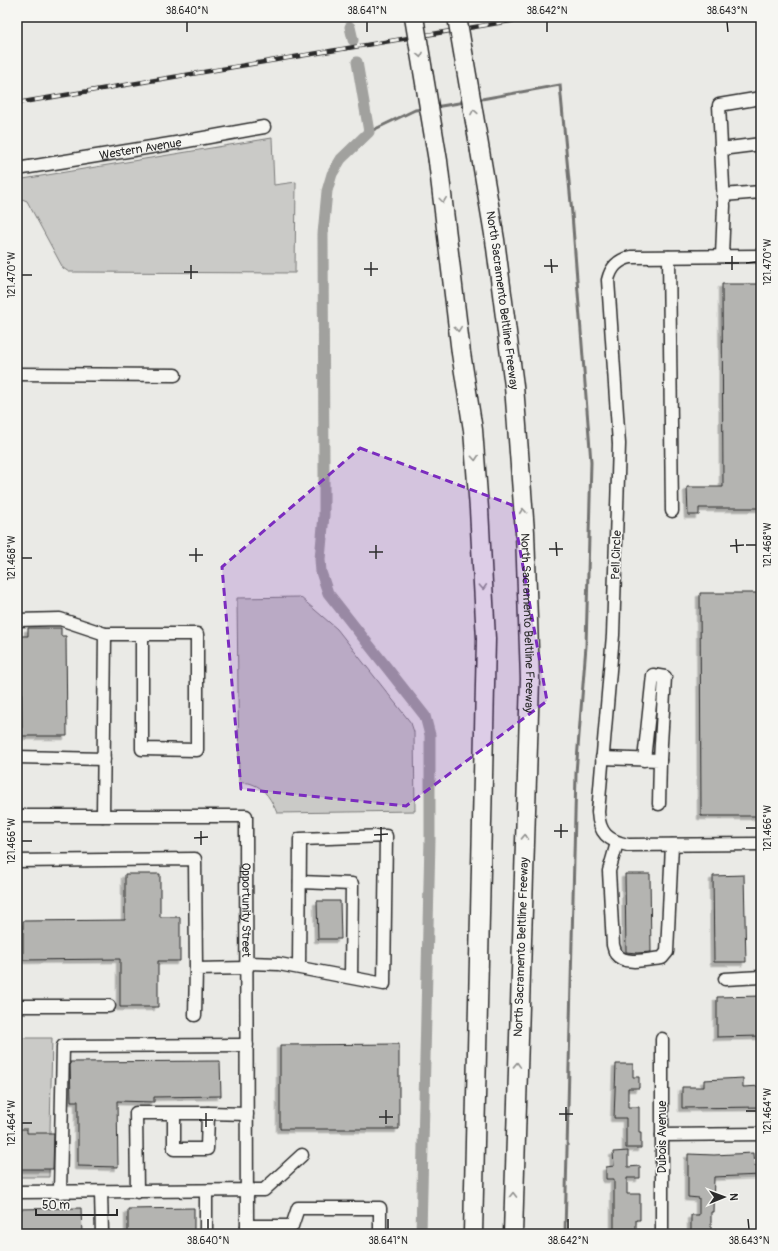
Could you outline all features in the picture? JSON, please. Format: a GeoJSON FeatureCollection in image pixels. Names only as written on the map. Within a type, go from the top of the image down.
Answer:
{"type":"FeatureCollection","features":[{"type":"Feature","properties":{"kind":"highway"},"geometry":{"type":"LineString","coordinates":[[414,17],[438,161],[461,353],[473,430],[486,639],[473,1234]]}},
{"type":"Feature","properties":{"kind":"highway","name":"North Sacramento Beltline Freeway"},"geometry":{"type":"LineString","coordinates":[[457,17],[495,240],[514,386],[525,532],[530,679],[513,1234]]}},
{"type":"Feature","properties":{"kind":"street"},"geometry":{"type":"LineString","coordinates":[[722,256],[723,195],[719,105],[761,98]]}},
{"type":"Feature","properties":{"kind":"street","name":"Western Avenue"},"geometry":{"type":"LineString","coordinates":[[17,169],[264,127]]}},
{"type":"Feature","properties":{"kind":"street"},"geometry":{"type":"LineString","coordinates":[[721,149],[761,144]]}},
{"type":"Feature","properties":{"kind":"street"},"geometry":{"type":"LineString","coordinates":[[723,195],[761,192]]}},
{"type":"Feature","properties":{"kind":"street"},"geometry":{"type":"LineString","coordinates":[[669,256],[672,511]]}},
{"type":"Feature","properties":{"kind":"street","name":"Pell Circle"},"geometry":{"type":"LineString","coordinates":[[617,843],[604,833],[598,819],[613,635],[620,444],[608,280],[614,266],[624,258],[669,256],[761,256]]}},
{"type":"Feature","properties":{"kind":"street"},"geometry":{"type":"LineString","coordinates":[[17,374],[175,375]]}},
{"type":"Feature","properties":{"kind":"street"},"geometry":{"type":"LineString","coordinates":[[17,620],[60,619],[105,634],[142,634],[197,634],[198,750],[142,749],[142,634]]}},
{"type":"Feature","properties":{"kind":"street"},"geometry":{"type":"LineString","coordinates":[[103,816],[105,634]]}},
{"type":"Feature","properties":{"kind":"street"},"geometry":{"type":"LineString","coordinates":[[644,760],[653,676],[665,677],[658,804]]}},
{"type":"Feature","properties":{"kind":"street"},"geometry":{"type":"LineString","coordinates":[[17,758],[104,759]]}},
{"type":"Feature","properties":{"kind":"street"},"geometry":{"type":"LineString","coordinates":[[602,758],[660,760]]}},
{"type":"Feature","properties":{"kind":"street","name":"Opportunity Street"},"geometry":{"type":"LineString","coordinates":[[17,816],[246,816],[247,1230]]}},
{"type":"Feature","properties":{"kind":"street"},"geometry":{"type":"LineString","coordinates":[[196,969],[279,964],[299,968],[351,978],[384,984],[386,836],[300,838],[299,968]]}},
{"type":"Feature","properties":{"kind":"street"},"geometry":{"type":"LineString","coordinates":[[672,845],[667,952],[662,958],[630,961],[623,960],[616,954],[613,945],[609,871],[617,843],[628,845],[761,844]]}},
{"type":"Feature","properties":{"kind":"street"},"geometry":{"type":"LineString","coordinates":[[17,861],[195,859],[195,1015]]}},
{"type":"Feature","properties":{"kind":"street"},"geometry":{"type":"LineString","coordinates":[[300,882],[352,884],[351,978]]}},
{"type":"Feature","properties":{"kind":"street"},"geometry":{"type":"LineString","coordinates":[[725,979],[761,977]]}},
{"type":"Feature","properties":{"kind":"street"},"geometry":{"type":"LineString","coordinates":[[17,1006],[109,1006]]}},
{"type":"Feature","properties":{"kind":"street","name":"Dubois Avenue"},"geometry":{"type":"LineString","coordinates":[[662,1040],[662,1234]]}},
{"type":"Feature","properties":{"kind":"street"},"geometry":{"type":"LineString","coordinates":[[60,1192],[63,1046],[247,1045]]}},
{"type":"Feature","properties":{"kind":"street"},"geometry":{"type":"LineString","coordinates":[[136,1192],[136,1112],[247,1114]]}},
{"type":"Feature","properties":{"kind":"street"},"geometry":{"type":"LineString","coordinates":[[174,1113],[174,1149],[207,1149],[208,1113]]}},
{"type":"Feature","properties":{"kind":"street"},"geometry":{"type":"LineString","coordinates":[[662,1135],[761,1134]]}},
{"type":"Feature","properties":{"kind":"street"},"geometry":{"type":"LineString","coordinates":[[17,1192],[264,1190],[302,1155]]}},
{"type":"Feature","properties":{"kind":"street"},"geometry":{"type":"LineString","coordinates":[[206,1191],[206,1234]]}},
{"type":"Feature","properties":{"kind":"street"},"geometry":{"type":"LineString","coordinates":[[101,1192],[102,1234]]}},
{"type":"Feature","properties":{"kind":"street"},"geometry":{"type":"LineString","coordinates":[[247,1230],[292,1226],[298,1208],[380,1208],[380,1234]]}},
{"type":"Feature","properties":{"kind":"highlighted area"},"geometry":{"type":"Polygon","coordinates":[[[360,448],[512,505],[547,701],[406,806],[241,789],[222,567],[360,448]]]}},
{"type":"Feature","properties":{"kind":"shaded area"},"geometry":{"type":"Polygon","coordinates":[[[272,138],[274,185],[296,182],[295,273],[69,272],[63,268],[27,201],[17,197],[17,180],[272,138]]]}},
{"type":"Feature","properties":{"kind":"shaded area"},"geometry":{"type":"Polygon","coordinates":[[[300,597],[337,629],[411,723],[414,732],[415,811],[277,813],[270,800],[261,789],[250,783],[239,783],[237,598],[300,597]]]}},
{"type":"Feature","properties":{"kind":"shaded area"},"geometry":{"type":"Polygon","coordinates":[[[17,1038],[52,1038],[49,1177],[17,1177],[17,1038]]]}},
{"type":"Feature","properties":{"kind":"building"},"geometry":{"type":"Polygon","coordinates":[[[722,284],[761,284],[761,508],[699,508],[699,515],[688,515],[687,487],[723,487],[722,284]]]}},
{"type":"Feature","properties":{"kind":"building"},"geometry":{"type":"Polygon","coordinates":[[[700,593],[761,593],[761,816],[701,816],[700,593]]]}},
{"type":"Feature","properties":{"kind":"building"},"geometry":{"type":"Polygon","coordinates":[[[28,628],[61,628],[61,636],[66,636],[67,736],[22,736],[21,636],[28,636],[28,628]]]}},
{"type":"Feature","properties":{"kind":"building"},"geometry":{"type":"Polygon","coordinates":[[[125,874],[160,874],[160,917],[180,917],[180,961],[158,961],[158,1007],[120,1007],[120,959],[23,960],[23,921],[125,920],[125,874]]]}},
{"type":"Feature","properties":{"kind":"building"},"geometry":{"type":"Polygon","coordinates":[[[625,874],[650,874],[651,952],[626,952],[625,874]]]}},
{"type":"Feature","properties":{"kind":"building"},"geometry":{"type":"Polygon","coordinates":[[[744,875],[746,962],[714,962],[713,876],[744,875]]]}},
{"type":"Feature","properties":{"kind":"building"},"geometry":{"type":"Polygon","coordinates":[[[317,901],[340,901],[341,939],[318,939],[317,901]]]}},
{"type":"Feature","properties":{"kind":"building"},"geometry":{"type":"Polygon","coordinates":[[[761,996],[761,1036],[717,1037],[717,997],[761,996]]]}},
{"type":"Feature","properties":{"kind":"building"},"geometry":{"type":"Polygon","coordinates":[[[399,1044],[399,1129],[280,1129],[280,1045],[399,1044]]]}},
{"type":"Feature","properties":{"kind":"building"},"geometry":{"type":"Polygon","coordinates":[[[220,1061],[221,1096],[154,1097],[154,1102],[117,1101],[118,1167],[78,1166],[78,1101],[71,1101],[70,1062],[220,1061]]]}},
{"type":"Feature","properties":{"kind":"building"},"geometry":{"type":"Polygon","coordinates":[[[616,1064],[633,1064],[633,1077],[639,1077],[639,1088],[628,1088],[628,1107],[639,1107],[639,1132],[641,1132],[641,1148],[626,1148],[626,1118],[614,1118],[616,1064]]]}},
{"type":"Feature","properties":{"kind":"building"},"geometry":{"type":"Polygon","coordinates":[[[743,1078],[743,1087],[761,1086],[761,1107],[682,1108],[682,1087],[704,1087],[704,1080],[743,1078]]]}},
{"type":"Feature","properties":{"kind":"building"},"geometry":{"type":"Polygon","coordinates":[[[18,1129],[27,1129],[27,1133],[54,1133],[53,1169],[17,1169],[18,1129]]]}},
{"type":"Feature","properties":{"kind":"building"},"geometry":{"type":"Polygon","coordinates":[[[628,1151],[628,1167],[640,1166],[640,1178],[627,1178],[627,1194],[640,1194],[640,1220],[636,1220],[636,1234],[614,1234],[614,1179],[606,1179],[606,1167],[614,1166],[613,1152],[628,1151]]]}},
{"type":"Feature","properties":{"kind":"building"},"geometry":{"type":"Polygon","coordinates":[[[753,1153],[754,1166],[761,1166],[761,1175],[714,1177],[711,1234],[691,1234],[691,1215],[699,1215],[699,1198],[688,1197],[688,1154],[714,1155],[753,1153]]]}},
{"type":"Feature","properties":{"kind":"building"},"geometry":{"type":"Polygon","coordinates":[[[81,1208],[82,1234],[17,1234],[17,1209],[81,1208]]]}},
{"type":"Feature","properties":{"kind":"building"},"geometry":{"type":"Polygon","coordinates":[[[194,1208],[194,1234],[128,1233],[128,1209],[194,1208]]]}},
{"type":"Feature","properties":{"kind":"waterway"},"geometry":{"type":"LineString","coordinates":[[350,27],[353,40]]}},
{"type":"Feature","properties":{"kind":"waterway"},"geometry":{"type":"LineString","coordinates":[[357,62],[369,132],[341,159],[332,174],[327,191],[323,234],[324,515],[320,559],[321,572],[328,593],[425,716],[430,735],[430,839],[421,1234]]}},
{"type":"Feature","properties":{"kind":"waterway"},"geometry":{"type":"LineString","coordinates":[[476,100],[560,85],[572,214],[591,462],[586,646],[576,773],[565,1234]]}},
{"type":"Feature","properties":{"kind":"waterway"},"geometry":{"type":"LineString","coordinates":[[435,107],[465,102]]}},
{"type":"Feature","properties":{"kind":"waterway"},"geometry":{"type":"LineString","coordinates":[[369,132],[415,110],[423,109]]}},
{"type":"Feature","properties":{"kind":"railway"},"geometry":{"type":"LineString","coordinates":[[17,103],[534,17]]}}]}
